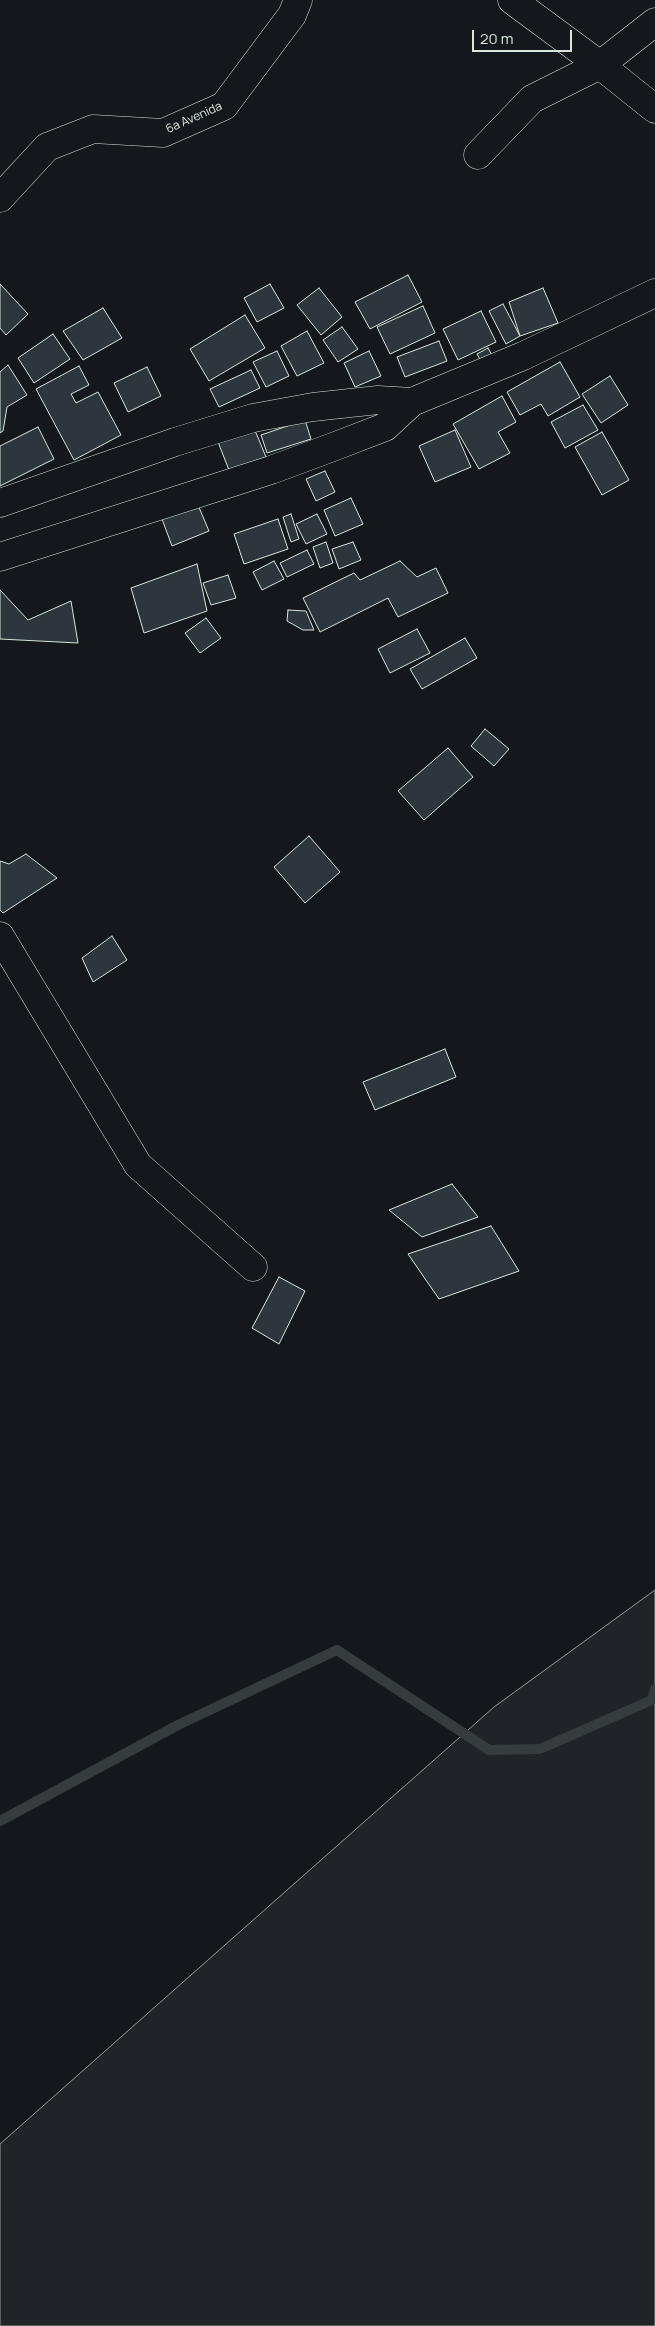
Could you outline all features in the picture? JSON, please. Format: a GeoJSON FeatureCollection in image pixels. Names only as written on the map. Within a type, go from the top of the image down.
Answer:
{"type":"FeatureCollection","features":[{"type":"Feature","properties":{"kind":"street","name":"6a Avenida"},"geometry":{"type":"LineString","coordinates":[[0,198],[46,147],[93,129],[163,133],[224,106],[292,15],[298,0]]}},
{"type":"Feature","properties":{"kind":"street"},"geometry":{"type":"LineString","coordinates":[[512,0],[600,64],[655,109]]}},
{"type":"Feature","properties":{"kind":"street"},"geometry":{"type":"LineString","coordinates":[[478,155],[532,99],[600,64],[655,22]]}},
{"type":"Feature","properties":{"kind":"street"},"geometry":{"type":"LineString","coordinates":[[0,557],[271,470],[333,448],[385,427],[412,402],[523,356],[655,293]]}},
{"type":"Feature","properties":{"kind":"street"},"geometry":{"type":"LineString","coordinates":[[0,503],[175,442],[253,418],[314,407],[378,400],[412,402]]}},
{"type":"Feature","properties":{"kind":"street"},"geometry":{"type":"LineString","coordinates":[[0,936],[138,1165],[253,1267]]}},
{"type":"Feature","properties":{"kind":"shaded area"},"geometry":{"type":"Polygon","coordinates":[[[655,1590],[655,2326],[0,2326],[0,2144],[494,1707],[655,1590]]]}},
{"type":"Feature","properties":{"kind":"building"},"geometry":{"type":"Polygon","coordinates":[[[408,275],[422,302],[370,329],[355,302],[408,275]]]}},
{"type":"Feature","properties":{"kind":"building"},"geometry":{"type":"Polygon","coordinates":[[[0,284],[28,314],[6,335],[0,328],[0,284]]]}},
{"type":"Feature","properties":{"kind":"building"},"geometry":{"type":"Polygon","coordinates":[[[270,284],[284,308],[257,322],[244,298],[270,284]]]}},
{"type":"Feature","properties":{"kind":"building"},"geometry":{"type":"Polygon","coordinates":[[[319,288],[342,317],[321,335],[297,305],[319,288]]]}},
{"type":"Feature","properties":{"kind":"building"},"geometry":{"type":"Polygon","coordinates":[[[543,288],[558,323],[520,336],[509,302],[543,288]]]}},
{"type":"Feature","properties":{"kind":"building"},"geometry":{"type":"Polygon","coordinates":[[[503,304],[520,336],[506,344],[489,311],[503,304]]]}},
{"type":"Feature","properties":{"kind":"building"},"geometry":{"type":"Polygon","coordinates":[[[423,306],[435,333],[390,354],[377,327],[423,306]]]}},
{"type":"Feature","properties":{"kind":"building"},"geometry":{"type":"Polygon","coordinates":[[[103,308],[122,338],[83,360],[63,331],[103,308]]]}},
{"type":"Feature","properties":{"kind":"building"},"geometry":{"type":"Polygon","coordinates":[[[481,311],[496,342],[458,360],[443,329],[481,311]]]}},
{"type":"Feature","properties":{"kind":"building"},"geometry":{"type":"Polygon","coordinates":[[[245,315],[265,348],[209,381],[190,349],[245,315]]]}},
{"type":"Feature","properties":{"kind":"building"},"geometry":{"type":"Polygon","coordinates":[[[342,327],[358,349],[338,362],[323,340],[342,327]]]}},
{"type":"Feature","properties":{"kind":"building"},"geometry":{"type":"Polygon","coordinates":[[[307,331],[324,363],[297,376],[281,346],[307,331]]]}},
{"type":"Feature","properties":{"kind":"building"},"geometry":{"type":"Polygon","coordinates":[[[53,334],[70,359],[34,383],[18,358],[53,334]]]}},
{"type":"Feature","properties":{"kind":"building"},"geometry":{"type":"Polygon","coordinates":[[[439,341],[447,361],[405,377],[397,357],[439,341]]]}},
{"type":"Feature","properties":{"kind":"building"},"geometry":{"type":"Polygon","coordinates":[[[488,348],[494,359],[483,365],[477,354],[488,348]]]}},
{"type":"Feature","properties":{"kind":"building"},"geometry":{"type":"Polygon","coordinates":[[[277,351],[289,376],[266,387],[253,362],[277,351]]]}},
{"type":"Feature","properties":{"kind":"building"},"geometry":{"type":"Polygon","coordinates":[[[369,351],[381,376],[355,387],[344,363],[369,351]]]}},
{"type":"Feature","properties":{"kind":"building"},"geometry":{"type":"Polygon","coordinates":[[[560,362],[580,397],[548,416],[541,404],[520,415],[507,392],[560,362]]]}},
{"type":"Feature","properties":{"kind":"building"},"geometry":{"type":"Polygon","coordinates":[[[8,365],[27,395],[7,407],[3,431],[0,433],[0,372],[8,365]]]}},
{"type":"Feature","properties":{"kind":"building"},"geometry":{"type":"Polygon","coordinates":[[[79,366],[89,385],[71,394],[76,403],[98,392],[121,435],[74,460],[36,389],[79,366]]]}},
{"type":"Feature","properties":{"kind":"building"},"geometry":{"type":"Polygon","coordinates":[[[147,367],[161,396],[128,412],[114,383],[147,367]]]}},
{"type":"Feature","properties":{"kind":"building"},"geometry":{"type":"Polygon","coordinates":[[[251,370],[260,388],[219,407],[210,389],[251,370]]]}},
{"type":"Feature","properties":{"kind":"building"},"geometry":{"type":"Polygon","coordinates":[[[610,376],[628,405],[601,423],[582,394],[610,376]]]}},
{"type":"Feature","properties":{"kind":"building"},"geometry":{"type":"Polygon","coordinates":[[[502,396],[516,422],[498,432],[510,453],[479,469],[453,424],[502,396]]]}},
{"type":"Feature","properties":{"kind":"building"},"geometry":{"type":"Polygon","coordinates":[[[583,405],[598,430],[565,448],[551,422],[583,405]]]}},
{"type":"Feature","properties":{"kind":"building"},"geometry":{"type":"Polygon","coordinates":[[[305,420],[311,439],[267,453],[261,435],[305,420]]]}},
{"type":"Feature","properties":{"kind":"building"},"geometry":{"type":"Polygon","coordinates":[[[38,427],[54,459],[0,486],[0,446],[38,427]]]}},
{"type":"Feature","properties":{"kind":"building"},"geometry":{"type":"Polygon","coordinates":[[[254,428],[266,457],[229,470],[218,442],[254,428]]]}},
{"type":"Feature","properties":{"kind":"building"},"geometry":{"type":"Polygon","coordinates":[[[455,430],[471,467],[435,482],[419,446],[455,430]]]}},
{"type":"Feature","properties":{"kind":"building"},"geometry":{"type":"Polygon","coordinates":[[[602,432],[629,480],[602,495],[575,447],[602,432]]]}},
{"type":"Feature","properties":{"kind":"building"},"geometry":{"type":"Polygon","coordinates":[[[325,471],[335,492],[316,501],[306,479],[325,471]]]}},
{"type":"Feature","properties":{"kind":"building"},"geometry":{"type":"Polygon","coordinates":[[[351,498],[363,524],[335,536],[324,510],[351,498]]]}},
{"type":"Feature","properties":{"kind":"building"},"geometry":{"type":"Polygon","coordinates":[[[198,505],[209,531],[172,546],[162,519],[198,505]]]}},
{"type":"Feature","properties":{"kind":"building"},"geometry":{"type":"Polygon","coordinates":[[[291,514],[299,539],[291,542],[283,517],[291,514]]]}},
{"type":"Feature","properties":{"kind":"building"},"geometry":{"type":"Polygon","coordinates":[[[317,514],[327,534],[306,544],[296,524],[317,514]]]}},
{"type":"Feature","properties":{"kind":"building"},"geometry":{"type":"Polygon","coordinates":[[[278,519],[288,549],[244,564],[234,534],[278,519]]]}},
{"type":"Feature","properties":{"kind":"building"},"geometry":{"type":"Polygon","coordinates":[[[326,542],[333,563],[320,568],[313,547],[326,542]]]}},
{"type":"Feature","properties":{"kind":"building"},"geometry":{"type":"Polygon","coordinates":[[[353,542],[361,560],[339,569],[332,549],[353,542]]]}},
{"type":"Feature","properties":{"kind":"building"},"geometry":{"type":"Polygon","coordinates":[[[307,550],[314,564],[287,577],[280,563],[307,550]]]}},
{"type":"Feature","properties":{"kind":"building"},"geometry":{"type":"Polygon","coordinates":[[[274,561],[284,579],[262,590],[253,572],[274,561]]]}},
{"type":"Feature","properties":{"kind":"building"},"geometry":{"type":"Polygon","coordinates":[[[400,561],[417,577],[436,568],[448,593],[398,617],[388,598],[320,632],[303,598],[354,573],[360,580],[400,561]]]}},
{"type":"Feature","properties":{"kind":"building"},"geometry":{"type":"Polygon","coordinates":[[[197,564],[207,611],[144,633],[131,588],[197,564]]]}},
{"type":"Feature","properties":{"kind":"building"},"geometry":{"type":"Polygon","coordinates":[[[228,575],[236,598],[211,605],[203,583],[228,575]]]}},
{"type":"Feature","properties":{"kind":"building"},"geometry":{"type":"Polygon","coordinates":[[[0,590],[28,620],[71,601],[78,643],[0,639],[0,590]]]}},
{"type":"Feature","properties":{"kind":"building"},"geometry":{"type":"Polygon","coordinates":[[[288,610],[306,611],[314,630],[303,630],[287,621],[288,610]]]}},
{"type":"Feature","properties":{"kind":"building"},"geometry":{"type":"Polygon","coordinates":[[[206,618],[221,638],[200,653],[185,633],[206,618]]]}},
{"type":"Feature","properties":{"kind":"building"},"geometry":{"type":"Polygon","coordinates":[[[417,629],[430,653],[390,673],[378,649],[417,629]]]}},
{"type":"Feature","properties":{"kind":"building"},"geometry":{"type":"Polygon","coordinates":[[[465,638],[477,658],[422,689],[410,669],[465,638]]]}},
{"type":"Feature","properties":{"kind":"building"},"geometry":{"type":"Polygon","coordinates":[[[485,729],[509,749],[494,766],[471,746],[485,729]]]}},
{"type":"Feature","properties":{"kind":"building"},"geometry":{"type":"Polygon","coordinates":[[[448,748],[473,777],[424,820],[398,791],[448,748]]]}},
{"type":"Feature","properties":{"kind":"building"},"geometry":{"type":"Polygon","coordinates":[[[309,836],[340,872],[305,903],[274,867],[309,836]]]}},
{"type":"Feature","properties":{"kind":"building"},"geometry":{"type":"Polygon","coordinates":[[[26,854],[57,878],[3,913],[0,910],[0,861],[9,864],[26,854]]]}},
{"type":"Feature","properties":{"kind":"building"},"geometry":{"type":"Polygon","coordinates":[[[112,936],[127,960],[93,982],[82,958],[112,936]]]}},
{"type":"Feature","properties":{"kind":"building"},"geometry":{"type":"Polygon","coordinates":[[[445,1049],[456,1077],[375,1110],[363,1082],[445,1049]]]}},
{"type":"Feature","properties":{"kind":"building"},"geometry":{"type":"Polygon","coordinates":[[[452,1184],[478,1217],[422,1237],[389,1210],[452,1184]]]}},
{"type":"Feature","properties":{"kind":"building"},"geometry":{"type":"Polygon","coordinates":[[[491,1226],[519,1271],[439,1299],[408,1254],[491,1226]]]}},
{"type":"Feature","properties":{"kind":"building"},"geometry":{"type":"Polygon","coordinates":[[[279,1277],[305,1291],[279,1344],[252,1328],[279,1277]]]}},
{"type":"Feature","properties":{"kind":"waterway"},"geometry":{"type":"LineString","coordinates":[[0,1821],[178,1725],[337,1650],[489,1750],[540,1749],[652,1700],[655,1689]]}}]}
